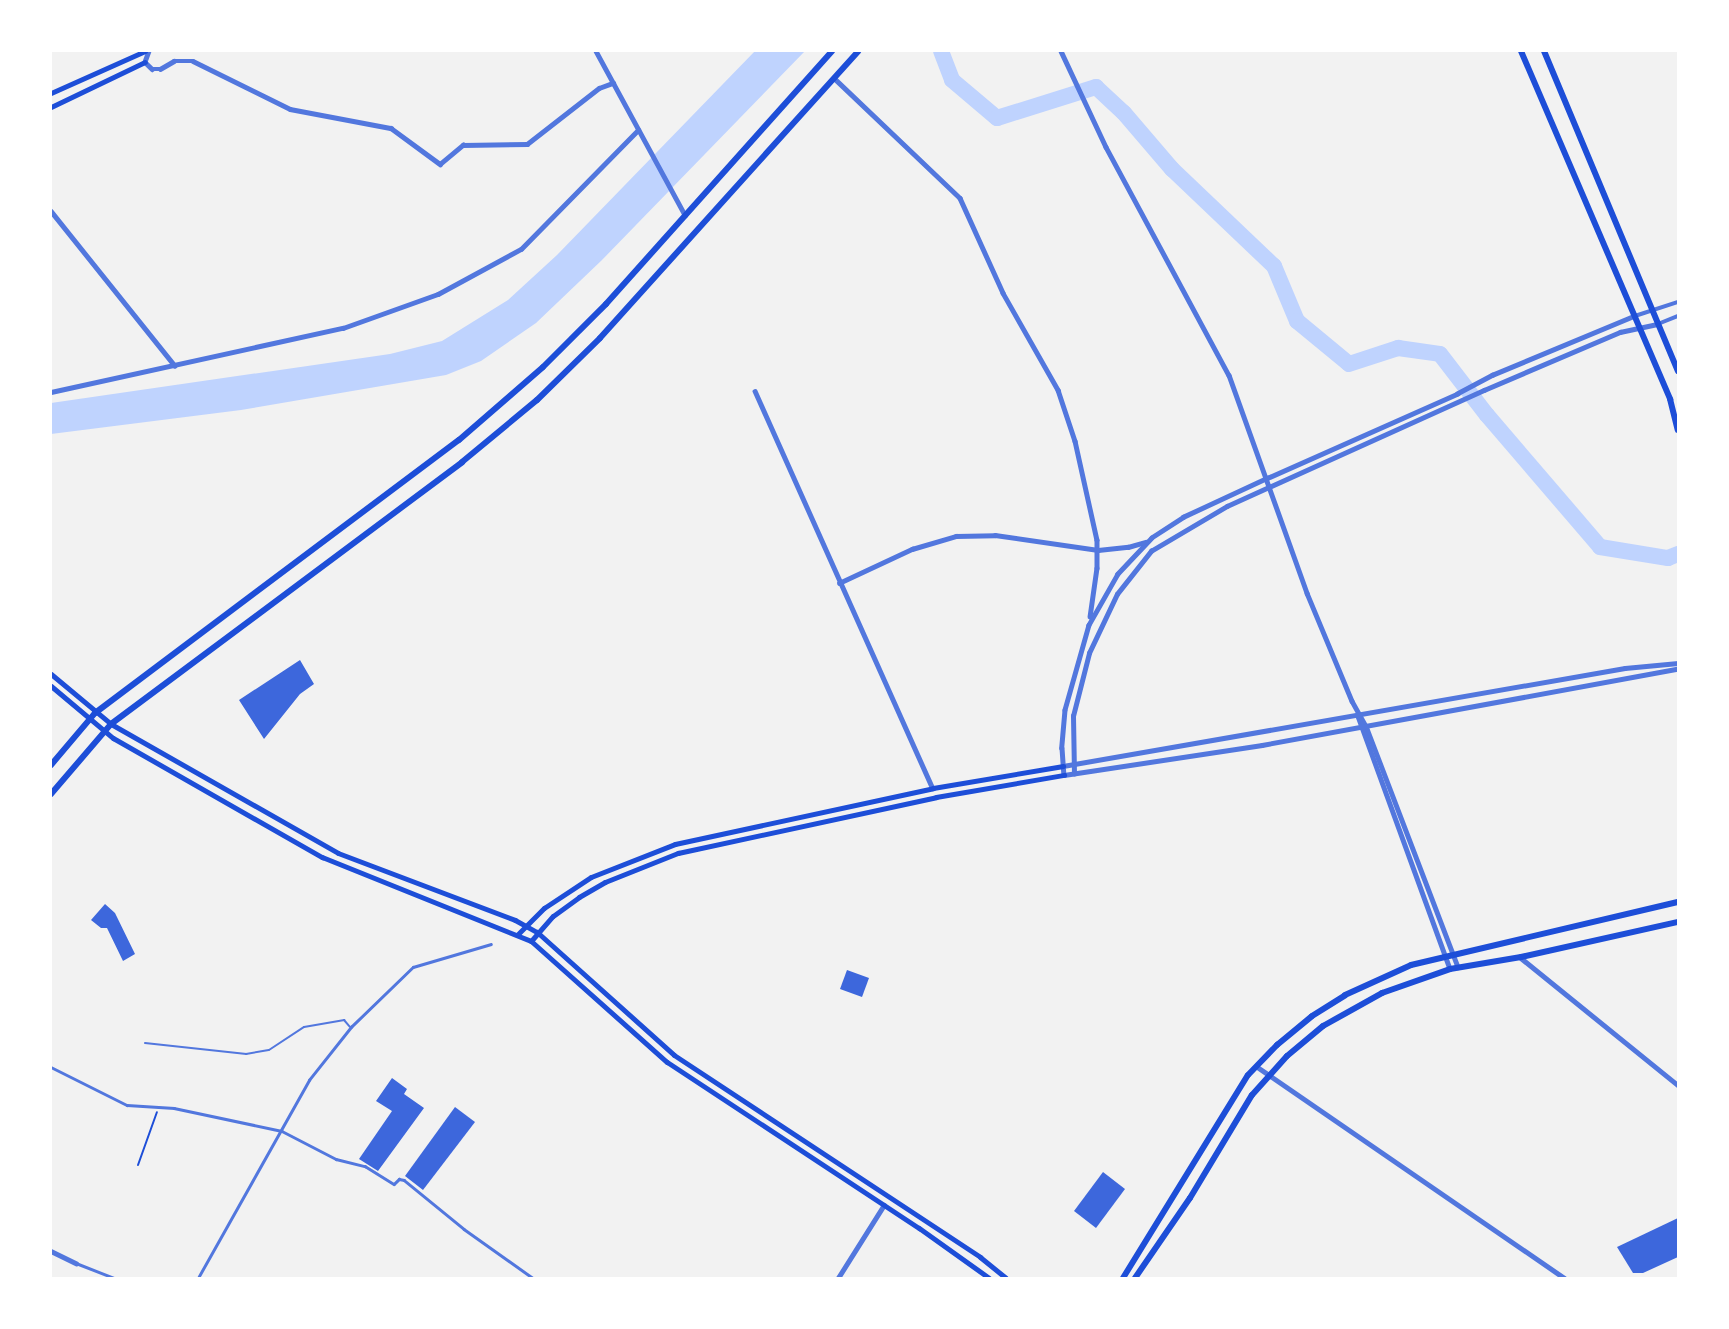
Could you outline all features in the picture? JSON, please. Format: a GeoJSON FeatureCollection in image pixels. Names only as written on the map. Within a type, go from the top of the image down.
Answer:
{"type":"FeatureCollection","features":[{"type":"Feature","properties":{"kind":"main road"},"geometry":{"type":"LineString","coordinates":[[51,93],[147,51]]}},
{"type":"Feature","properties":{"kind":"main road"},"geometry":{"type":"LineString","coordinates":[[51,765],[95,713],[488,416],[577,334],[832,51]]}},
{"type":"Feature","properties":{"kind":"main road"},"geometry":{"type":"LineString","coordinates":[[51,794],[111,724],[462,462],[537,400],[600,338],[858,51]]}},
{"type":"Feature","properties":{"kind":"main road"},"geometry":{"type":"LineString","coordinates":[[1521,51],[1670,399],[1678,429]]}},
{"type":"Feature","properties":{"kind":"main road"},"geometry":{"type":"LineString","coordinates":[[1544,51],[1678,371]]}},
{"type":"Feature","properties":{"kind":"main road"},"geometry":{"type":"LineString","coordinates":[[51,107],[145,62]]}},
{"type":"Feature","properties":{"kind":"main road"},"geometry":{"type":"LineString","coordinates":[[51,674],[111,724],[338,853],[526,925],[674,1055],[939,1230],[1006,1278]]}},
{"type":"Feature","properties":{"kind":"main road"},"geometry":{"type":"LineString","coordinates":[[51,686],[103,732],[336,864],[531,941],[667,1062],[884,1205],[989,1278]]}},
{"type":"Feature","properties":{"kind":"main road"},"geometry":{"type":"LineString","coordinates":[[518,934],[563,895],[591,877],[661,848],[933,788],[1063,766]]}},
{"type":"Feature","properties":{"kind":"main road"},"geometry":{"type":"LineString","coordinates":[[531,941],[561,909],[591,890],[678,853],[936,797],[1064,775]]}},
{"type":"Feature","properties":{"kind":"main road"},"geometry":{"type":"LineString","coordinates":[[1123,1278],[1256,1066],[1285,1037],[1345,995],[1393,972],[1450,954],[1678,902]]}},
{"type":"Feature","properties":{"kind":"main road"},"geometry":{"type":"LineString","coordinates":[[1135,1278],[1189,1198],[1252,1095],[1267,1076],[1307,1038],[1338,1016],[1394,987],[1450,969],[1521,957],[1678,922]]}},
{"type":"Feature","properties":{"kind":"street"},"geometry":{"type":"LineString","coordinates":[[147,51],[145,62],[156,70],[174,61],[193,61],[290,109],[391,128],[440,164],[463,145],[527,144],[600,88],[613,83]]}},
{"type":"Feature","properties":{"kind":"street"},"geometry":{"type":"LineString","coordinates":[[596,51],[685,215]]}},
{"type":"Feature","properties":{"kind":"street"},"geometry":{"type":"LineString","coordinates":[[1061,51],[1119,172],[1223,360],[1268,478],[1307,593],[1363,726],[1450,954],[1458,967]]}},
{"type":"Feature","properties":{"kind":"street"},"geometry":{"type":"LineString","coordinates":[[834,78],[963,202],[999,285],[1062,400],[1083,474],[1098,550],[1089,625],[1065,710],[1064,775],[1363,726],[1678,669]]}},
{"type":"Feature","properties":{"kind":"street"},"geometry":{"type":"LineString","coordinates":[[51,392],[344,328],[416,303],[509,257],[530,240],[638,130]]}},
{"type":"Feature","properties":{"kind":"street"},"geometry":{"type":"LineString","coordinates":[[51,211],[174,366]]}},
{"type":"Feature","properties":{"kind":"street"},"geometry":{"type":"LineString","coordinates":[[839,583],[919,546],[957,536],[995,535],[1098,550],[1133,546],[1184,517],[1458,394],[1493,375],[1634,316],[1678,302]]}},
{"type":"Feature","properties":{"kind":"street"},"geometry":{"type":"LineString","coordinates":[[1074,774],[1073,716],[1085,666],[1101,622],[1126,582],[1151,551],[1198,521],[1484,390],[1620,332],[1658,324],[1678,316]]}},
{"type":"Feature","properties":{"kind":"street"},"geometry":{"type":"LineString","coordinates":[[755,391],[933,788]]}},
{"type":"Feature","properties":{"kind":"street"},"geometry":{"type":"LineString","coordinates":[[1089,625],[1118,574],[1152,537]]}},
{"type":"Feature","properties":{"kind":"street"},"geometry":{"type":"LineString","coordinates":[[1063,766],[1625,668],[1678,663]]}},
{"type":"Feature","properties":{"kind":"street"},"geometry":{"type":"LineString","coordinates":[[198,1278],[309,1080],[351,1027],[413,967],[491,944]]}},
{"type":"Feature","properties":{"kind":"street"},"geometry":{"type":"LineString","coordinates":[[1450,954],[1450,969]]}},
{"type":"Feature","properties":{"kind":"street"},"geometry":{"type":"LineString","coordinates":[[1521,957],[1678,1085]]}},
{"type":"Feature","properties":{"kind":"street"},"geometry":{"type":"LineString","coordinates":[[1256,1066],[1564,1278]]}},
{"type":"Feature","properties":{"kind":"street"},"geometry":{"type":"LineString","coordinates":[[51,1067],[127,1105],[229,1117],[282,1131],[336,1159],[365,1166],[394,1184],[399,1179],[404,1180],[464,1229],[533,1278]]}},
{"type":"Feature","properties":{"kind":"street"},"geometry":{"type":"LineString","coordinates":[[838,1278],[884,1205]]}},
{"type":"Feature","properties":{"kind":"street"},"geometry":{"type":"LineString","coordinates":[[51,1251],[114,1278]]}},
{"type":"Feature","properties":{"kind":"lane"},"geometry":{"type":"LineString","coordinates":[[145,1043],[246,1054],[269,1050],[304,1027],[344,1020],[351,1027]]}},
{"type":"Feature","properties":{"kind":"path"},"geometry":{"type":"LineString","coordinates":[[138,1165],[159,1108]]}},
{"type":"Feature","properties":{"kind":"water"},"geometry":{"type":"Polygon","coordinates":[[[755,51],[805,51],[602,260],[536,323],[481,361],[446,375],[241,410],[51,434],[51,403],[390,354],[442,341],[508,300],[557,255],[755,51]]]}},
{"type":"Feature","properties":{"kind":"building"},"geometry":{"type":"Polygon","coordinates":[[[300,660],[314,684],[300,694],[264,739],[239,700],[300,660]]]}},
{"type":"Feature","properties":{"kind":"building"},"geometry":{"type":"Polygon","coordinates":[[[105,904],[115,913],[135,954],[123,961],[107,928],[101,928],[91,920],[105,904]]]}},
{"type":"Feature","properties":{"kind":"building"},"geometry":{"type":"Polygon","coordinates":[[[847,970],[869,978],[862,997],[840,989],[847,970]]]}},
{"type":"Feature","properties":{"kind":"building"},"geometry":{"type":"Polygon","coordinates":[[[392,1078],[407,1089],[404,1094],[424,1108],[378,1171],[359,1159],[392,1111],[376,1101],[392,1078]]]}},
{"type":"Feature","properties":{"kind":"building"},"geometry":{"type":"Polygon","coordinates":[[[455,1107],[475,1122],[423,1190],[405,1176],[455,1107]]]}},
{"type":"Feature","properties":{"kind":"building"},"geometry":{"type":"Polygon","coordinates":[[[1103,1172],[1125,1189],[1096,1228],[1074,1211],[1103,1172]]]}},
{"type":"Feature","properties":{"kind":"building"},"geometry":{"type":"Polygon","coordinates":[[[1678,1218],[1678,1257],[1643,1273],[1633,1273],[1617,1247],[1678,1218]]]}},
{"type":"Feature","properties":{"kind":"waterway"},"geometry":{"type":"LineString","coordinates":[[941,51],[952,80],[997,118],[1096,87],[1124,113],[1172,169],[1274,266],[1297,321],[1349,364],[1398,348],[1440,354],[1487,415],[1600,547],[1668,558],[1678,554]]}}]}
